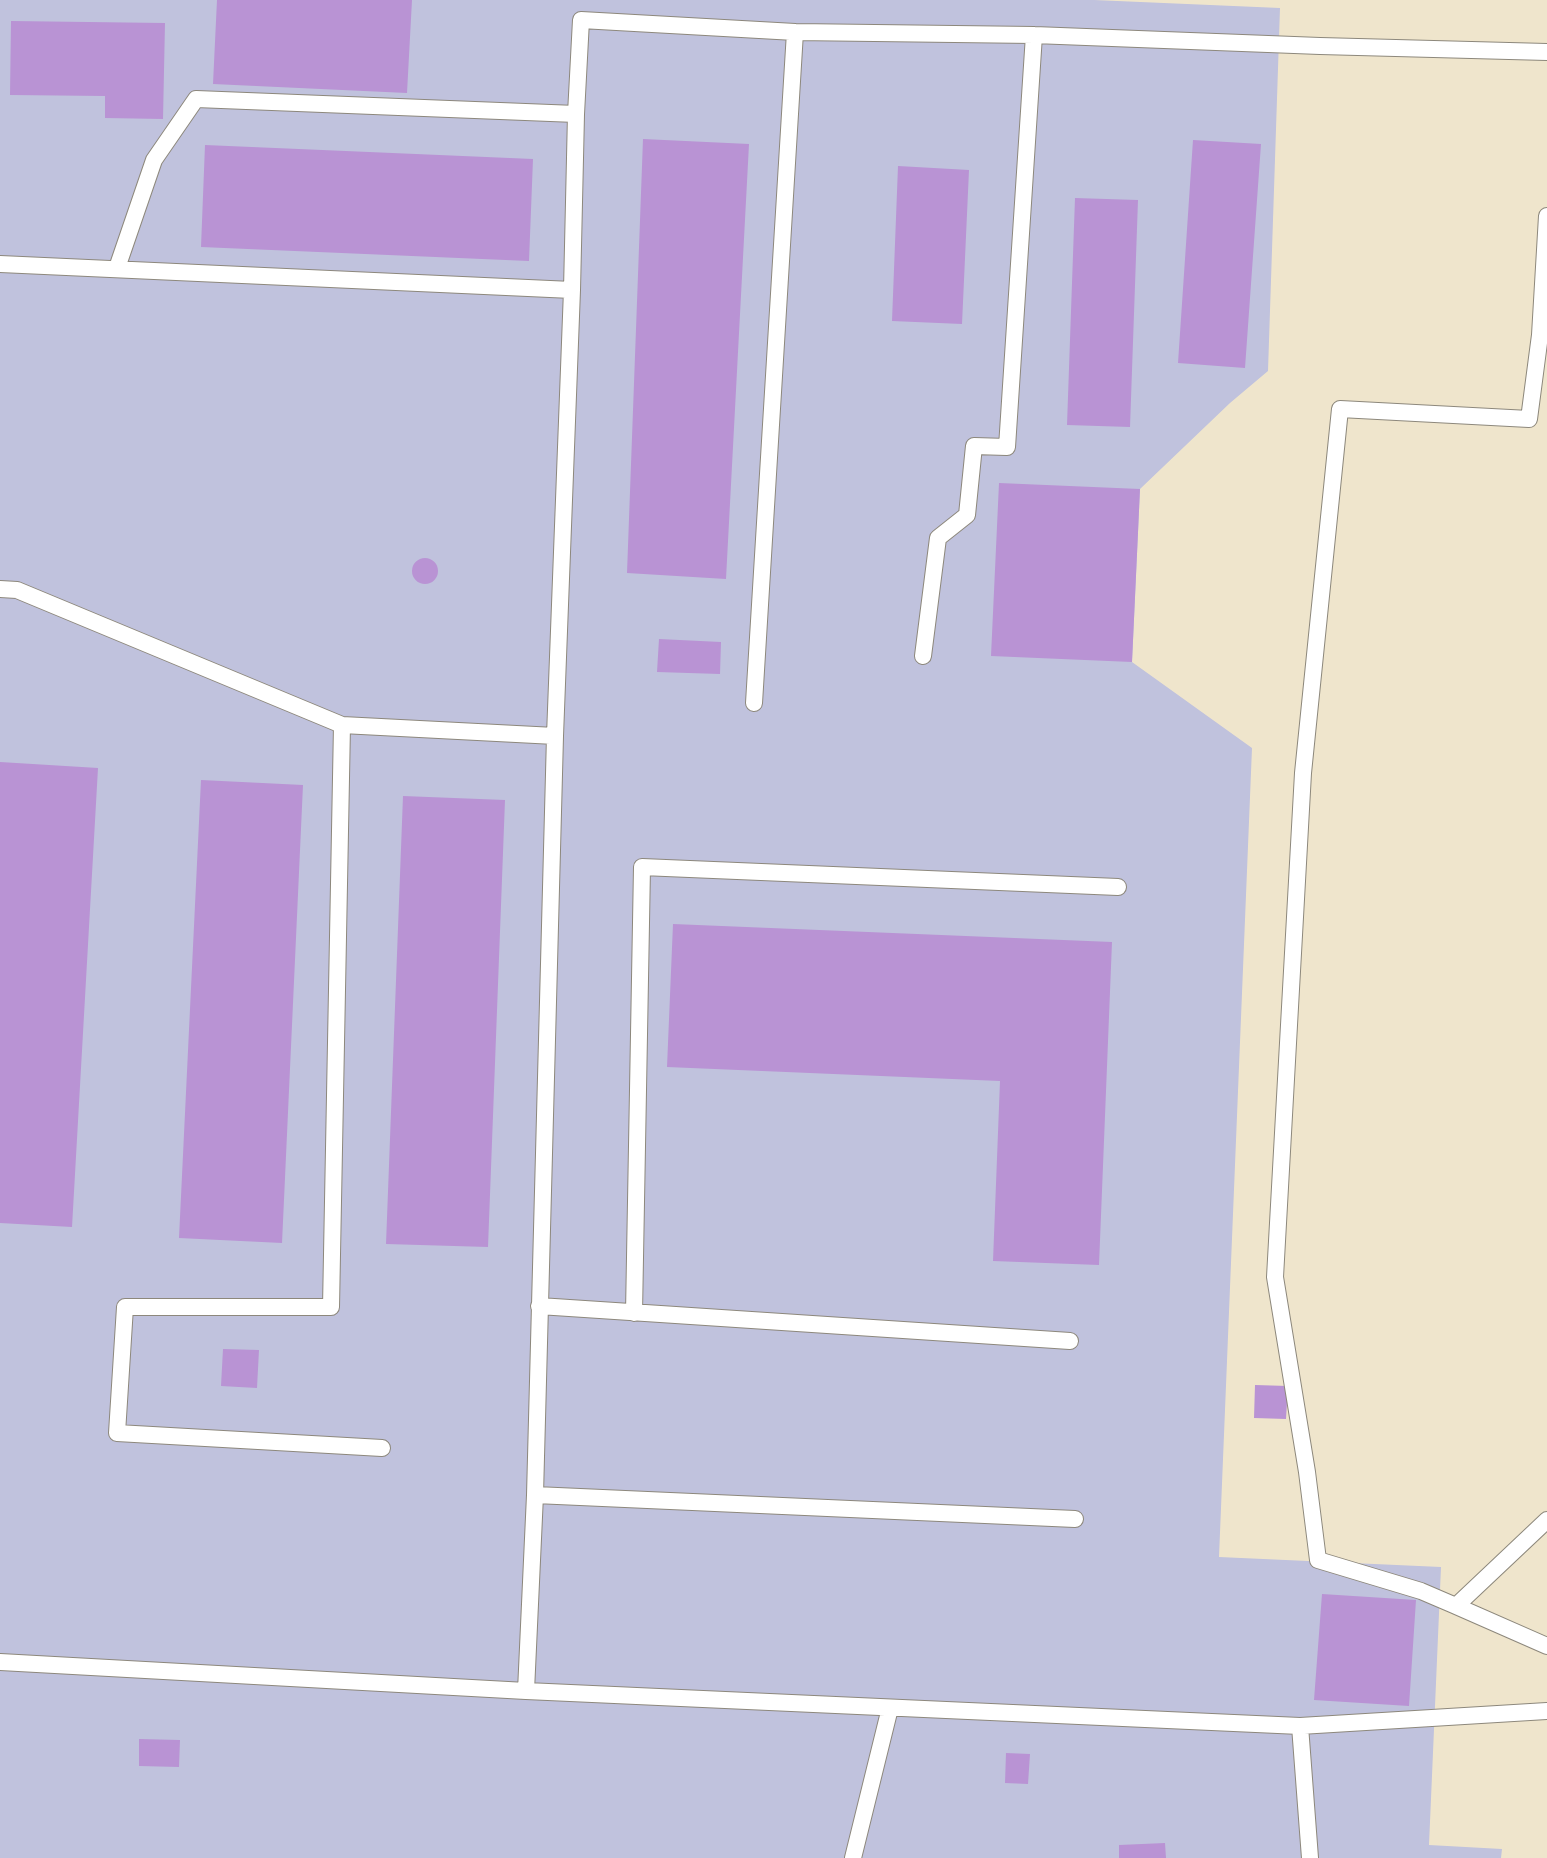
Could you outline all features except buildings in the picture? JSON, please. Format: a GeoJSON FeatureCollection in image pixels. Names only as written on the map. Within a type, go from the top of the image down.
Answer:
{"type":"FeatureCollection","features":[{"type":"Feature","properties":{"kind":"lane"},"geometry":{"type":"LineString","coordinates":[[526,1691],[535,1495],[554,736],[581,20],[795,32],[1034,35],[1320,46],[1547,52]]}},
{"type":"Feature","properties":{"kind":"lane"},"geometry":{"type":"LineString","coordinates":[[754,703],[795,32]]}},
{"type":"Feature","properties":{"kind":"lane"},"geometry":{"type":"LineString","coordinates":[[923,656],[938,538],[967,515],[974,446],[1007,447],[1034,35]]}},
{"type":"Feature","properties":{"kind":"lane"},"geometry":{"type":"LineString","coordinates":[[117,268],[154,160],[196,99],[576,114]]}},
{"type":"Feature","properties":{"kind":"lane"},"geometry":{"type":"LineString","coordinates":[[1547,216],[1543,336],[1529,420],[1340,409],[1303,773],[1275,1277],[1307,1472],[1318,1560],[1421,1591],[1547,1646]]}},
{"type":"Feature","properties":{"kind":"lane"},"geometry":{"type":"LineString","coordinates":[[0,264],[572,290]]}},
{"type":"Feature","properties":{"kind":"lane"},"geometry":{"type":"LineString","coordinates":[[0,590],[17,590],[342,725],[554,736]]}},
{"type":"Feature","properties":{"kind":"lane"},"geometry":{"type":"LineString","coordinates":[[342,725],[331,1307],[125,1307],[118,1433],[382,1448]]}},
{"type":"Feature","properties":{"kind":"lane"},"geometry":{"type":"LineString","coordinates":[[634,1313],[642,867],[1118,887]]}},
{"type":"Feature","properties":{"kind":"lane"},"geometry":{"type":"LineString","coordinates":[[540,1306],[1070,1341]]}},
{"type":"Feature","properties":{"kind":"lane"},"geometry":{"type":"LineString","coordinates":[[535,1495],[1075,1519]]}},
{"type":"Feature","properties":{"kind":"lane"},"geometry":{"type":"LineString","coordinates":[[1456,1606],[1547,1520]]}},
{"type":"Feature","properties":{"kind":"lane"},"geometry":{"type":"LineString","coordinates":[[0,1662],[526,1691],[1300,1726],[1547,1711]]}},
{"type":"Feature","properties":{"kind":"lane"},"geometry":{"type":"LineString","coordinates":[[853,1858],[890,1708]]}},
{"type":"Feature","properties":{"kind":"lane"},"geometry":{"type":"LineString","coordinates":[[1300,1726],[1310,1858]]}},
{"type":"Feature","properties":{"kind":"shaded area"},"geometry":{"type":"Polygon","coordinates":[[[0,0],[1094,0],[1280,8],[1268,371],[1230,403],[1140,489],[1132,662],[1252,748],[1219,1557],[1441,1567],[1429,1845],[1502,1849],[1501,1858],[0,1858],[0,0]]]}}]}
